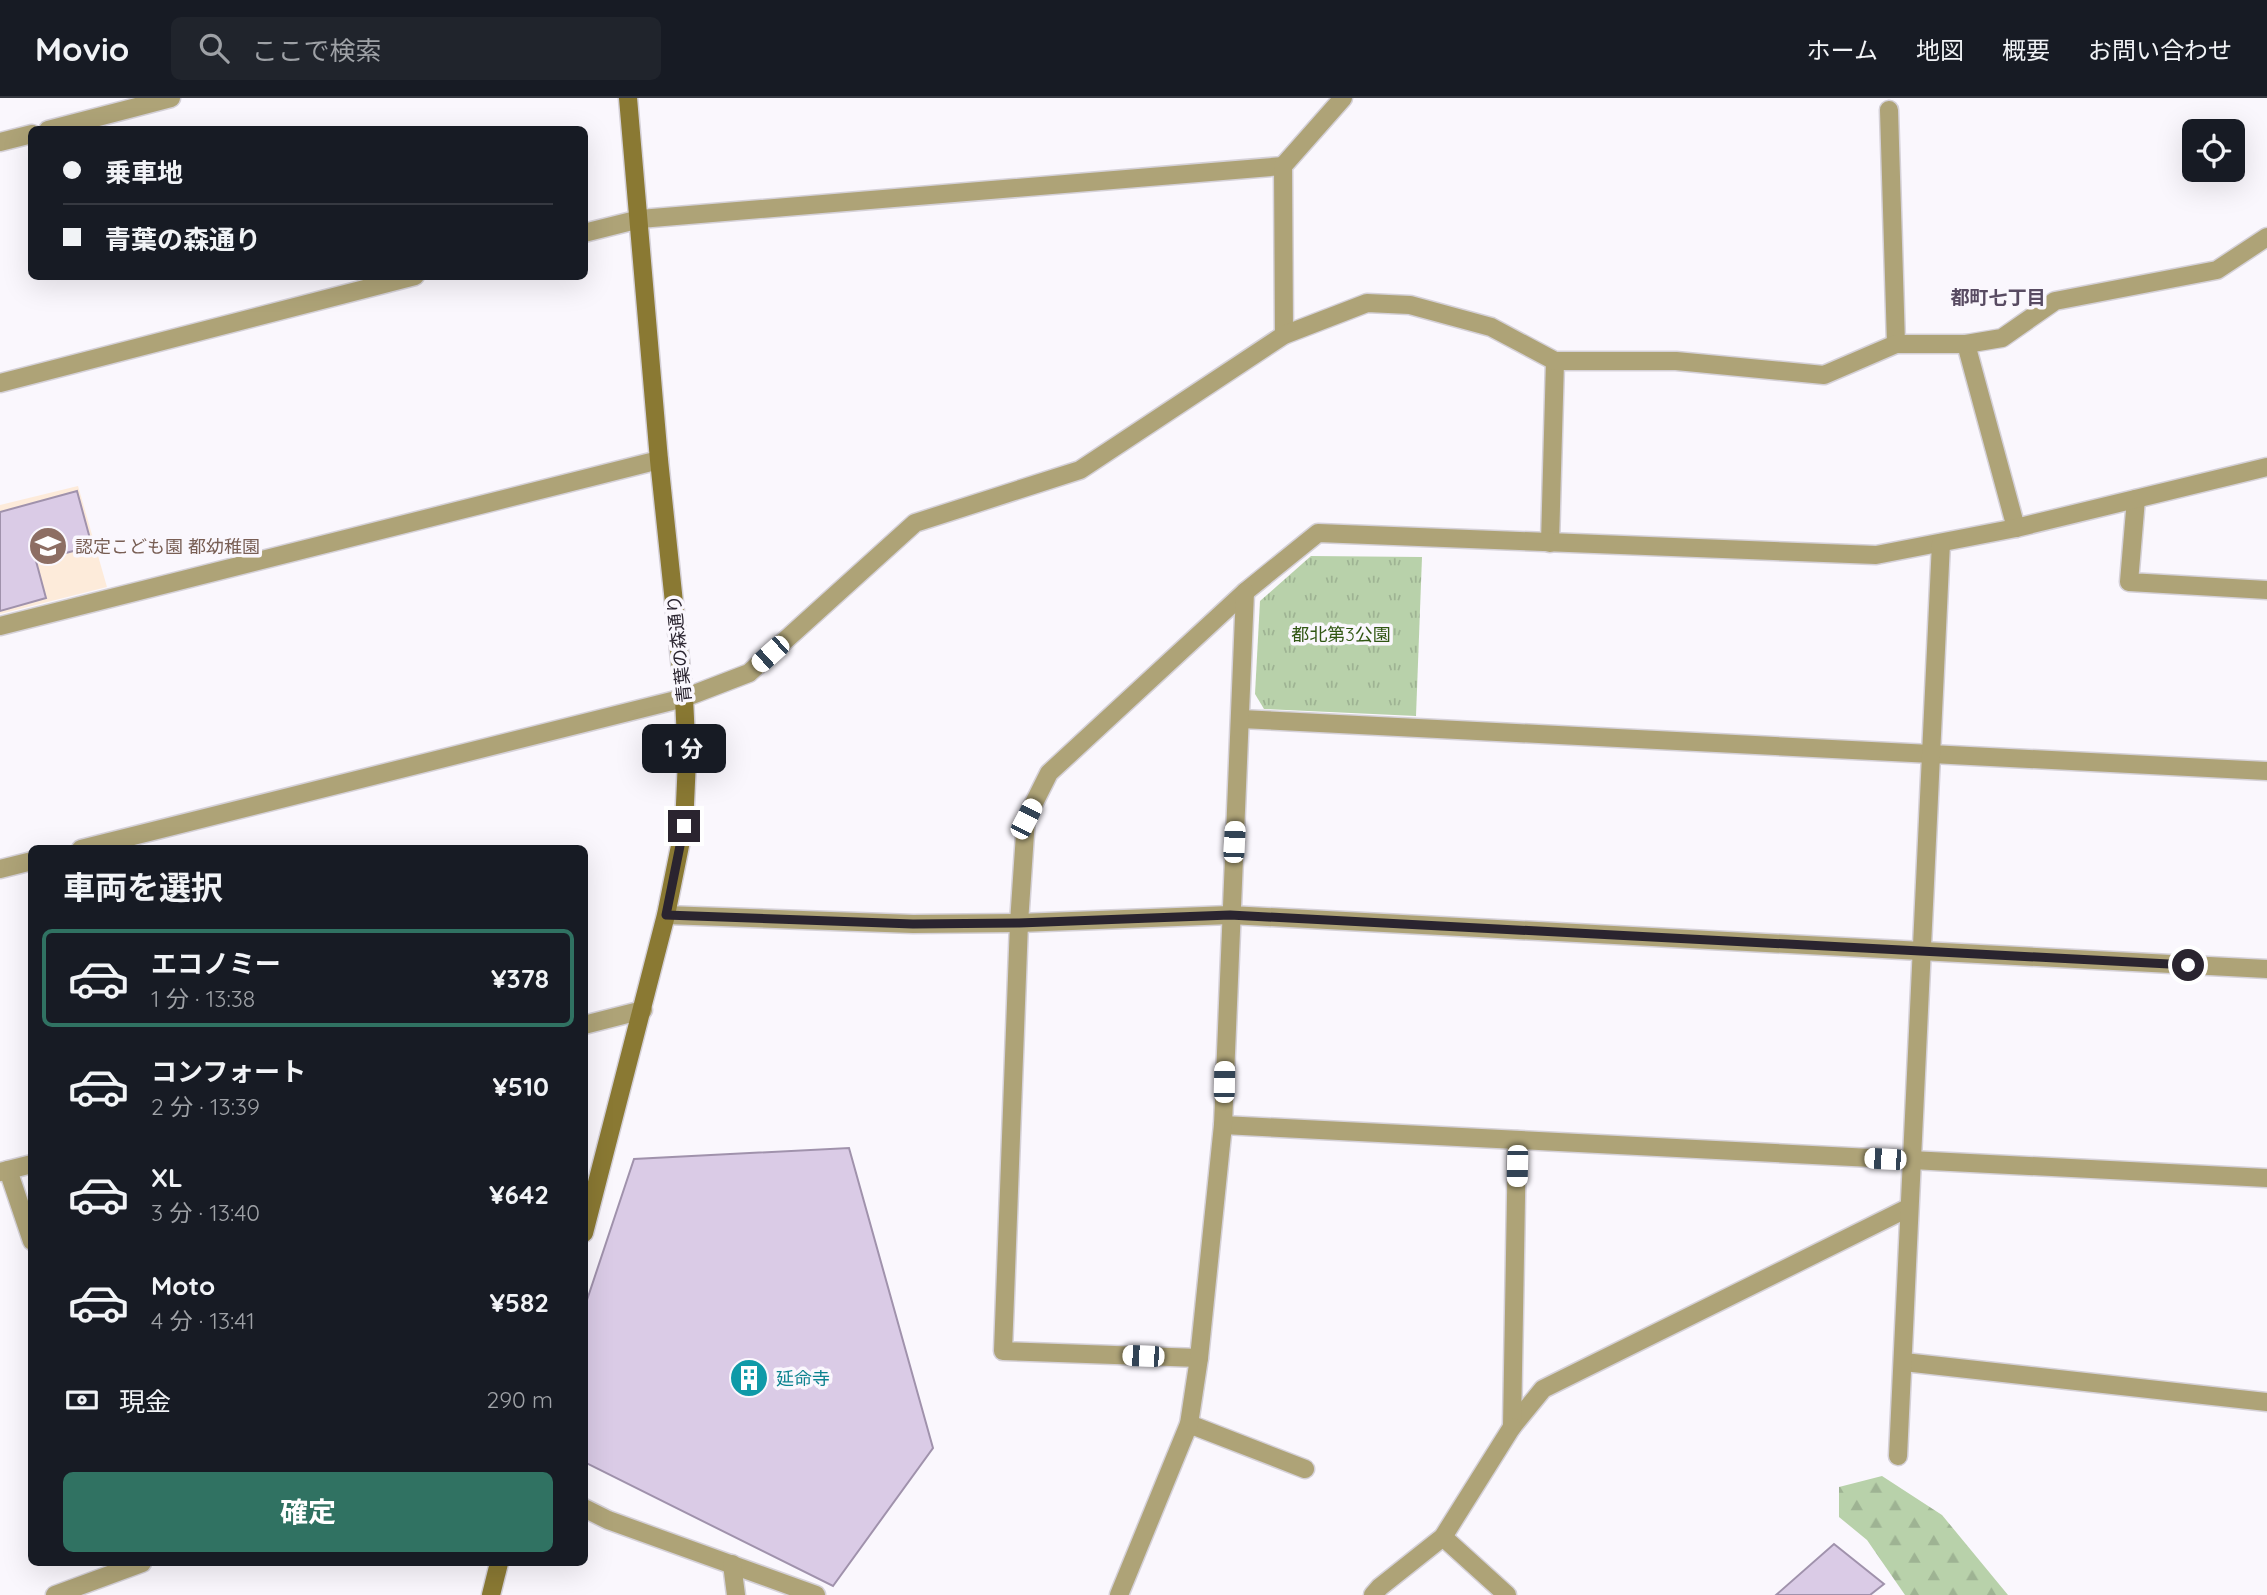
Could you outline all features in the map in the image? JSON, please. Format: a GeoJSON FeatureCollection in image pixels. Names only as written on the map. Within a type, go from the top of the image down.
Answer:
{"type":"FeatureCollection","features":[{"type":"Feature","properties":{"kind":"street"},"geometry":{"type":"LineString","coordinates":[[63,126],[171,98]]}},
{"type":"Feature","properties":{"kind":"street","name":"青葉の森通り"},"geometry":{"type":"LineString","coordinates":[[588,1218],[666,915],[684,826],[687,760],[684,698],[659,460],[628,98]]}},
{"type":"Feature","properties":{"kind":"street"},"geometry":{"type":"LineString","coordinates":[[1284,335],[1283,166],[1343,98]]}},
{"type":"Feature","properties":{"kind":"street"},"geometry":{"type":"LineString","coordinates":[[1889,110],[1896,344]]}},
{"type":"Feature","properties":{"kind":"street"},"geometry":{"type":"LineString","coordinates":[[0,142],[28,135]]}},
{"type":"Feature","properties":{"kind":"street"},"geometry":{"type":"LineString","coordinates":[[588,232],[640,219],[1283,166]]}},
{"type":"Feature","properties":{"kind":"street"},"geometry":{"type":"LineString","coordinates":[[97,845],[684,698],[749,673],[915,523],[1080,470],[1284,335],[1367,303],[1410,305],[1491,327],[1555,361],[1676,361],[1824,375],[1896,344],[1966,344],[2002,338],[2054,301],[2217,270],[2267,237]]}},
{"type":"Feature","properties":{"kind":"street"},"geometry":{"type":"LineString","coordinates":[[0,383],[399,280]]}},
{"type":"Feature","properties":{"kind":"street"},"geometry":{"type":"LineString","coordinates":[[1966,344],[2016,528]]}},
{"type":"Feature","properties":{"kind":"street"},"geometry":{"type":"LineString","coordinates":[[1550,543],[1555,361]]}},
{"type":"Feature","properties":{"kind":"street"},"geometry":{"type":"LineString","coordinates":[[0,626],[659,460]]}},
{"type":"Feature","properties":{"kind":"street"},"geometry":{"type":"LineString","coordinates":[[1199,1358],[1003,1351],[1019,923],[1026,819],[1049,773],[1245,592],[1318,533],[1876,555],[2016,528],[2267,467]]}},
{"type":"Feature","properties":{"kind":"street"},"geometry":{"type":"LineString","coordinates":[[2136,499],[2129,582],[2267,590]]}},
{"type":"Feature","properties":{"kind":"street"},"geometry":{"type":"LineString","coordinates":[[1898,1456],[1941,543]]}},
{"type":"Feature","properties":{"kind":"street"},"geometry":{"type":"LineString","coordinates":[[1119,1595],[1189,1424],[1199,1358],[1223,1125],[1245,592]]}},
{"type":"Feature","properties":{"kind":"street"},"geometry":{"type":"LineString","coordinates":[[1241,719],[2267,771]]}},
{"type":"Feature","properties":{"kind":"street"},"geometry":{"type":"LineString","coordinates":[[0,869],[28,862]]}},
{"type":"Feature","properties":{"kind":"street"},"geometry":{"type":"LineString","coordinates":[[666,915],[913,924],[1230,915],[2267,969]]}},
{"type":"Feature","properties":{"kind":"street"},"geometry":{"type":"LineString","coordinates":[[588,1024],[643,1010]]}},
{"type":"Feature","properties":{"kind":"street"},"geometry":{"type":"LineString","coordinates":[[1223,1125],[2267,1178]]}},
{"type":"Feature","properties":{"kind":"street"},"geometry":{"type":"LineString","coordinates":[[1513,1427],[1517,1140]]}},
{"type":"Feature","properties":{"kind":"street"},"geometry":{"type":"LineString","coordinates":[[28,1165],[4,1171],[28,1231]]}},
{"type":"Feature","properties":{"kind":"street"},"geometry":{"type":"LineString","coordinates":[[1373,1595],[1443,1536],[1513,1427],[1543,1389],[1908,1208]]}},
{"type":"Feature","properties":{"kind":"street"},"geometry":{"type":"LineString","coordinates":[[1904,1362],[2267,1402]]}},
{"type":"Feature","properties":{"kind":"street"},"geometry":{"type":"LineString","coordinates":[[1189,1424],[1305,1469]]}},
{"type":"Feature","properties":{"kind":"street"},"geometry":{"type":"LineString","coordinates":[[588,1510],[608,1520],[816,1595]]}},
{"type":"Feature","properties":{"kind":"street"},"geometry":{"type":"LineString","coordinates":[[1443,1536],[1507,1595]]}},
{"type":"Feature","properties":{"kind":"street"},"geometry":{"type":"LineString","coordinates":[[732,1564],[736,1595]]}},
{"type":"Feature","properties":{"kind":"street"},"geometry":{"type":"LineString","coordinates":[[55,1595],[131,1566]]}},
{"type":"Feature","properties":{"kind":"street"},"geometry":{"type":"LineString","coordinates":[[491,1595],[498,1566]]}},
{"type":"Feature","properties":{"kind":"shaded area","name":"認定こども園 都幼稚園"},"geometry":{"type":"Polygon","coordinates":[[[78,486],[107,587],[0,614],[0,505],[78,486]]]}},
{"type":"Feature","properties":{"kind":"green space","name":"都北第3公園"},"geometry":{"type":"Polygon","coordinates":[[[1311,556],[1422,557],[1416,716],[1264,709],[1255,694],[1260,601],[1311,556]]]}},
{"type":"Feature","properties":{"kind":"green space"},"geometry":{"type":"Polygon","coordinates":[[[1882,1476],[1942,1515],[2008,1595],[1905,1595],[1867,1540],[1839,1517],[1839,1487],[1882,1476]]]}},
{"type":"Feature","properties":{"kind":"building","name":"認定こども園 都幼稚園"},"geometry":{"type":"Polygon","coordinates":[[[77,491],[92,546],[36,561],[46,598],[0,611],[0,512],[77,491]]]}},
{"type":"Feature","properties":{"kind":"building","name":"延命寺"},"geometry":{"type":"Polygon","coordinates":[[[849,1148],[933,1448],[833,1586],[588,1464],[588,1297],[634,1159],[849,1148]]]}},
{"type":"Feature","properties":{"kind":"building"},"geometry":{"type":"Polygon","coordinates":[[[1834,1544],[1884,1584],[1870,1595],[1776,1595],[1834,1544]]]}},
{"type":"Feature","properties":{"kind":"place","name":"認定こども園 都幼稚園"},"geometry":{"type":"Point","coordinates":[48,546]}},
{"type":"Feature","properties":{"kind":"place","name":"延命寺"},"geometry":{"type":"Point","coordinates":[749,1378]}},
{"type":"Feature","properties":{"kind":"district","name":"都町七丁目"},"geometry":{"type":"Point","coordinates":[1998,297]}},
{"type":"Feature","properties":{"kind":"route"},"geometry":{"type":"LineString","coordinates":[[684,826],[666,915],[913,924],[1230,915],[2188,965]]}}]}
